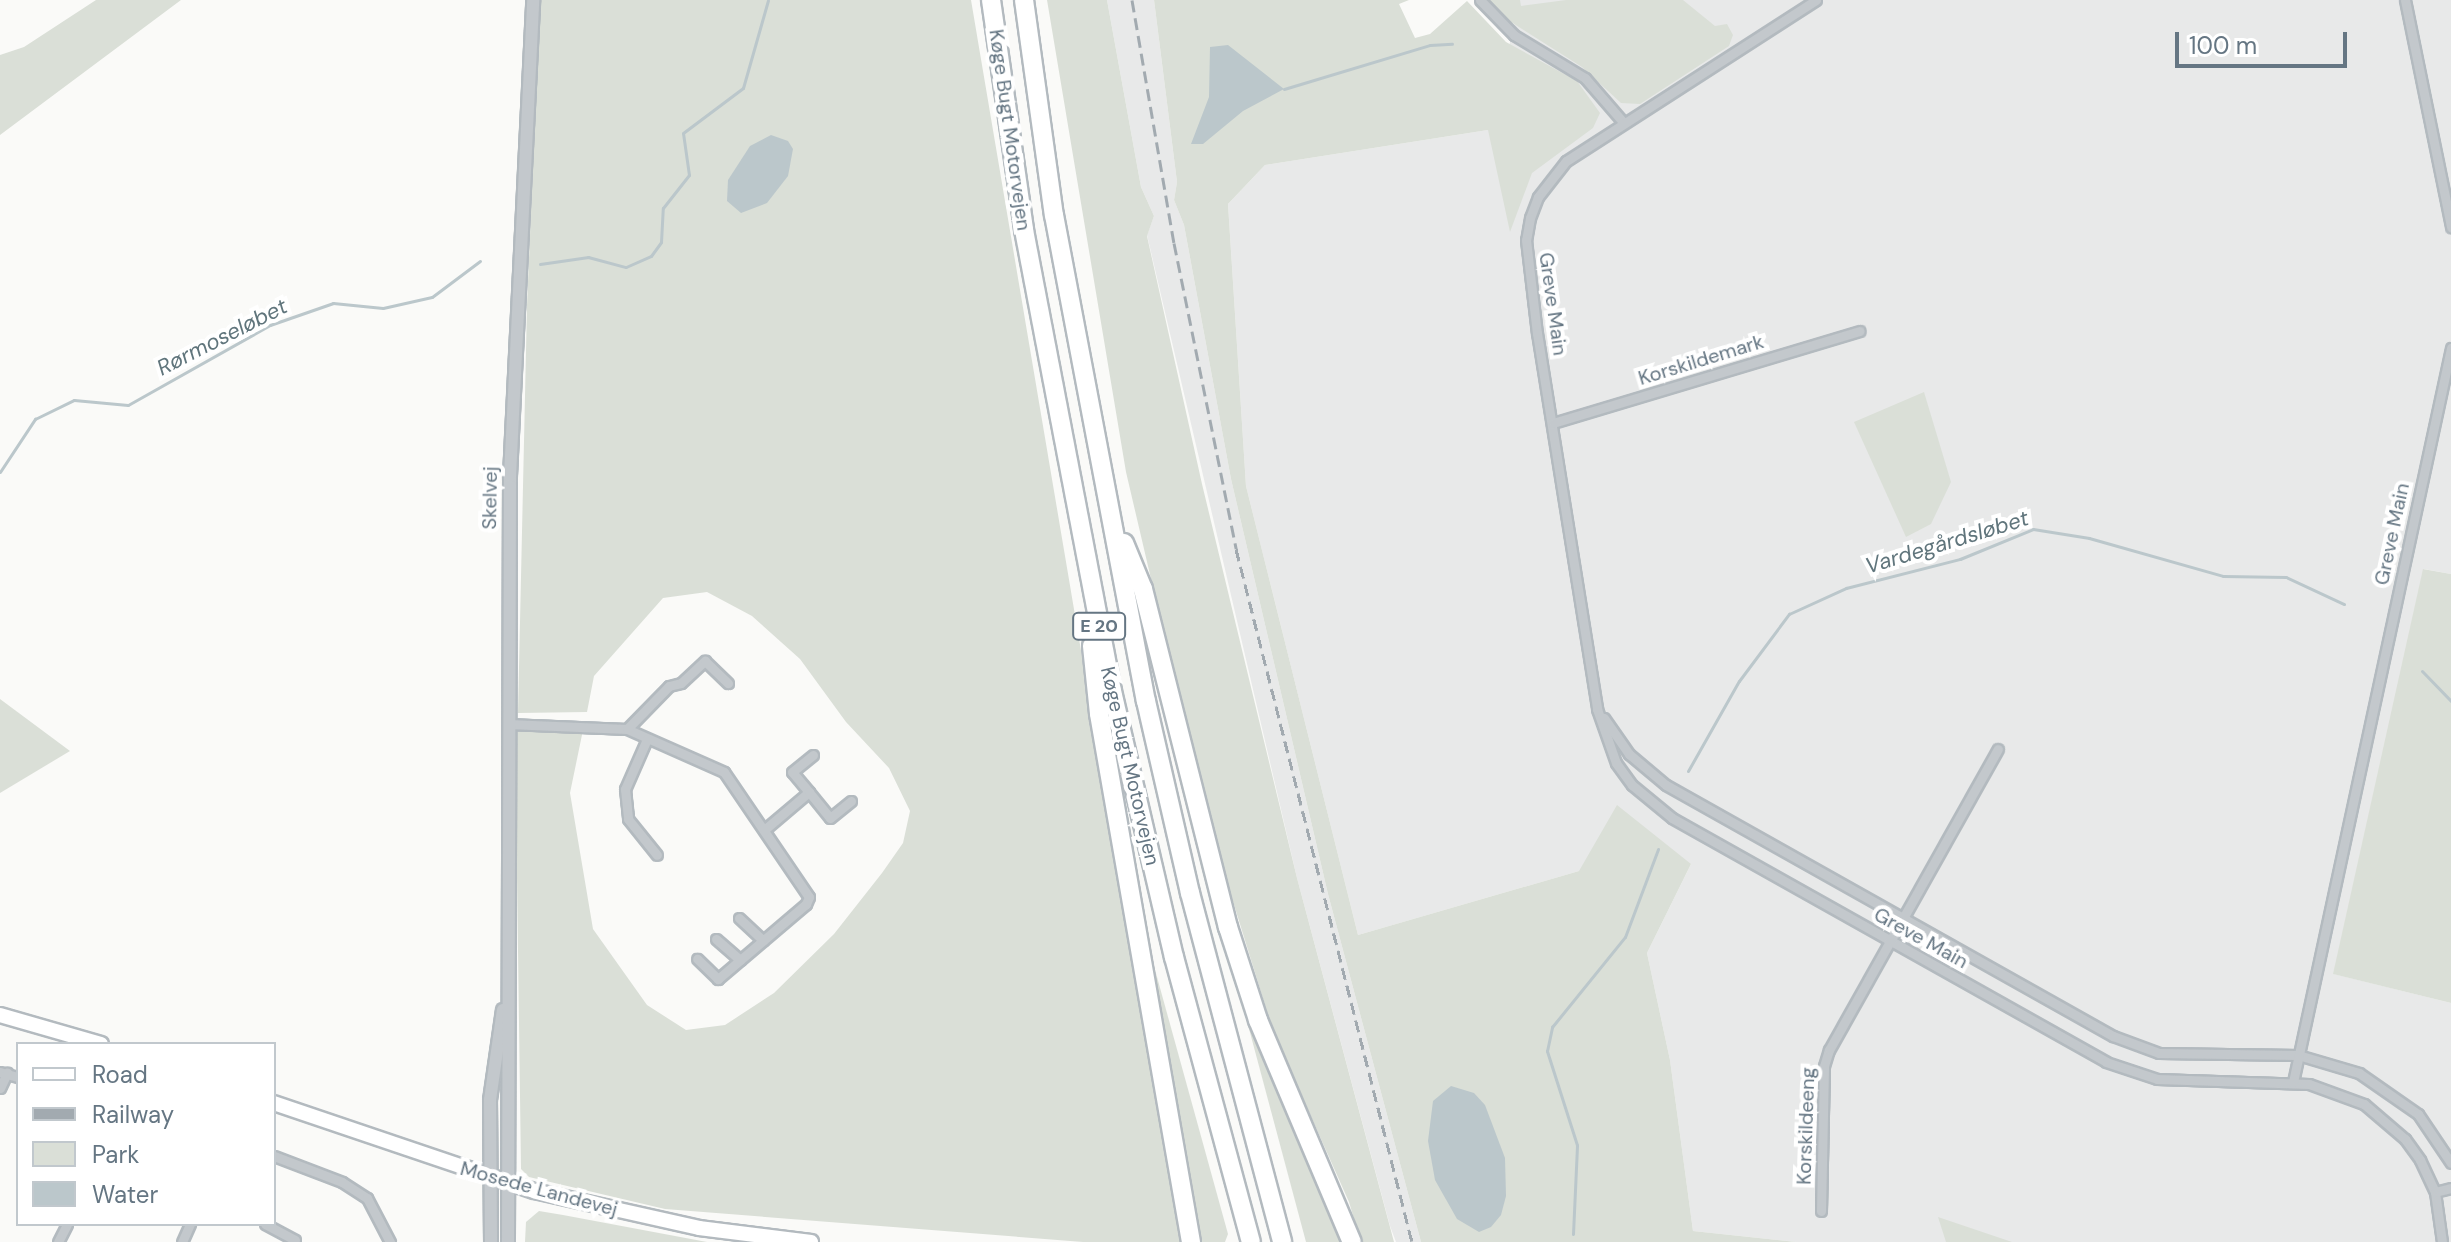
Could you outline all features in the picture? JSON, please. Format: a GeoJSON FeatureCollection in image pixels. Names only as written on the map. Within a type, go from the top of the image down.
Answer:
{"type":"FeatureCollection","features":[{"type":"Feature","properties":{"kind":"highway","name":"Køge Bugt Motorvejen"},"geometry":{"type":"LineString","coordinates":[[991,0],[1024,230],[1084,552],[1174,957],[1251,1242]]}},
{"type":"Feature","properties":{"kind":"highway","name":"Køge Bugt Motorvejen"},"geometry":{"type":"LineString","coordinates":[[1024,0],[1054,215],[1109,507],[1190,893],[1282,1242]]}},
{"type":"Feature","properties":{"kind":"highway"},"geometry":{"type":"LineString","coordinates":[[1109,507],[1143,589],[1187,781],[1254,1007],[1352,1242]]}},
{"type":"Feature","properties":{"kind":"highway"},"geometry":{"type":"LineString","coordinates":[[1084,552],[1099,714],[1188,1239]]}},
{"type":"Feature","properties":{"kind":"main road"},"geometry":{"type":"LineString","coordinates":[[0,1015],[94,1042]]}},
{"type":"Feature","properties":{"kind":"main road","name":"Mosede Landevej"},"geometry":{"type":"LineString","coordinates":[[276,1104],[508,1184],[699,1228],[811,1242]]}},
{"type":"Feature","properties":{"kind":"street","name":"Skelvej"},"geometry":{"type":"LineString","coordinates":[[508,1242],[511,1052],[506,997],[510,476],[533,0]]}},
{"type":"Feature","properties":{"kind":"street"},"geometry":{"type":"LineString","coordinates":[[1480,0],[1514,35],[1585,78],[1623,122]]}},
{"type":"Feature","properties":{"kind":"street","name":"Greve Main"},"geometry":{"type":"LineString","coordinates":[[1816,0],[1566,161],[1538,197],[1530,218],[1526,240],[1597,709],[1616,763],[1649,802],[1890,942],[2130,1072],[2170,1080],[2293,1082],[2338,1092],[2387,1122],[2420,1160],[2435,1192],[2442,1242]]}},
{"type":"Feature","properties":{"kind":"street"},"geometry":{"type":"LineString","coordinates":[[2405,0],[2451,227]]}},
{"type":"Feature","properties":{"kind":"street","name":"Korskildemark"},"geometry":{"type":"LineString","coordinates":[[1553,423],[1860,331]]}},
{"type":"Feature","properties":{"kind":"street","name":"Greve Main"},"geometry":{"type":"LineString","coordinates":[[2293,1082],[2451,348]]}},
{"type":"Feature","properties":{"kind":"street"},"geometry":{"type":"LineString","coordinates":[[627,729],[669,686],[681,683],[705,661],[728,683]]}},
{"type":"Feature","properties":{"kind":"street","name":"Greve Main"},"geometry":{"type":"LineString","coordinates":[[1597,709],[1629,754],[1666,785],[2138,1047],[2186,1056],[2298,1055],[2377,1081],[2418,1114],[2451,1163]]}},
{"type":"Feature","properties":{"kind":"street"},"geometry":{"type":"LineString","coordinates":[[508,724],[627,729],[724,772],[809,897],[718,979],[697,959]]}},
{"type":"Feature","properties":{"kind":"street"},"geometry":{"type":"LineString","coordinates":[[647,739],[625,789],[628,819],[657,855]]}},
{"type":"Feature","properties":{"kind":"street","name":"Greve Main"},"geometry":{"type":"LineString","coordinates":[[1902,918],[1998,749]]}},
{"type":"Feature","properties":{"kind":"street"},"geometry":{"type":"LineString","coordinates":[[813,755],[792,772],[830,818],[851,801]]}},
{"type":"Feature","properties":{"kind":"street"},"geometry":{"type":"LineString","coordinates":[[764,830],[809,792]]}},
{"type":"Feature","properties":{"kind":"street"},"geometry":{"type":"LineString","coordinates":[[739,918],[763,940]]}},
{"type":"Feature","properties":{"kind":"street","name":"Korskildeeng"},"geometry":{"type":"LineString","coordinates":[[1821,1211],[1824,1066],[1902,918]]}},
{"type":"Feature","properties":{"kind":"street"},"geometry":{"type":"LineString","coordinates":[[716,939],[740,960]]}},
{"type":"Feature","properties":{"kind":"street","name":"Skelvej"},"geometry":{"type":"LineString","coordinates":[[491,1242],[490,1100],[506,997]]}},
{"type":"Feature","properties":{"kind":"street"},"geometry":{"type":"LineString","coordinates":[[0,1088],[3,1073]]}},
{"type":"Feature","properties":{"kind":"street"},"geometry":{"type":"LineString","coordinates":[[276,1157],[342,1182],[367,1198],[390,1242]]}},
{"type":"Feature","properties":{"kind":"street"},"geometry":{"type":"LineString","coordinates":[[2435,1192],[2451,1188]]}},
{"type":"Feature","properties":{"kind":"street"},"geometry":{"type":"LineString","coordinates":[[269,1226],[295,1240]]}},
{"type":"Feature","properties":{"kind":"shaded area"},"geometry":{"type":"Polygon","coordinates":[[[1107,0],[1154,0],[1177,182],[1174,200],[1184,225],[1231,479],[1328,894],[1421,1242],[1396,1242],[1390,1226],[1297,878],[1147,235],[1154,216],[1141,187],[1107,0]]]}},
{"type":"Feature","properties":{"kind":"shaded area"},"geometry":{"type":"Polygon","coordinates":[[[1515,0],[2451,0],[2451,574],[2424,569],[2334,974],[2451,1003],[2451,1242],[1796,1242],[1693,1231],[1670,1060],[1647,953],[1691,864],[1579,871],[1358,935],[1246,486],[1228,204],[1265,165],[1488,130],[1517,14],[1515,0]]]}},
{"type":"Feature","properties":{"kind":"green space"},"geometry":{"type":"Polygon","coordinates":[[[96,0],[181,0],[0,135],[0,55],[24,47],[96,0]]]}},
{"type":"Feature","properties":{"kind":"green space"},"geometry":{"type":"Polygon","coordinates":[[[540,0],[971,0],[1181,1242],[1083,1242],[665,1209],[529,1177],[521,1169],[515,731],[583,730],[570,793],[593,929],[647,1005],[686,1030],[725,1025],[774,993],[834,934],[882,873],[903,843],[910,811],[889,768],[846,722],[800,659],[752,616],[707,592],[663,598],[594,676],[587,712],[518,713],[527,305],[540,0]]]}},
{"type":"Feature","properties":{"kind":"green space"},"geometry":{"type":"Polygon","coordinates":[[[1047,0],[1107,0],[1141,187],[1154,216],[1147,236],[1202,484],[1297,878],[1394,1242],[1361,1242],[1349,1202],[1273,1031],[1206,814],[1126,472],[1047,0]]]}},
{"type":"Feature","properties":{"kind":"green space"},"geometry":{"type":"Polygon","coordinates":[[[1154,0],[1409,0],[1399,4],[1415,38],[1430,34],[1467,1],[1506,42],[1577,81],[1600,113],[1593,128],[1532,173],[1510,232],[1488,130],[1265,165],[1228,204],[1246,486],[1358,935],[1579,871],[1617,805],[1691,864],[1647,953],[1670,1060],[1693,1231],[1796,1242],[1421,1242],[1328,894],[1231,479],[1184,225],[1174,200],[1177,182],[1154,0]]]}},
{"type":"Feature","properties":{"kind":"green space"},"geometry":{"type":"Polygon","coordinates":[[[1486,0],[1520,0],[1521,6],[1566,0],[1683,0],[1715,26],[1727,24],[1733,35],[1729,46],[1640,104],[1621,103],[1582,67],[1511,22],[1486,0]]]}},
{"type":"Feature","properties":{"kind":"green space"},"geometry":{"type":"Polygon","coordinates":[[[1924,392],[1951,482],[1931,524],[1906,537],[1854,422],[1924,392]]]}},
{"type":"Feature","properties":{"kind":"green space"},"geometry":{"type":"Polygon","coordinates":[[[2423,569],[2451,574],[2451,1003],[2333,974],[2423,569]]]}},
{"type":"Feature","properties":{"kind":"green space"},"geometry":{"type":"Polygon","coordinates":[[[0,699],[70,751],[0,793],[0,699]]]}},
{"type":"Feature","properties":{"kind":"green space"},"geometry":{"type":"Polygon","coordinates":[[[1141,919],[1228,1234],[1225,1242],[1197,1242],[1141,919]]]}},
{"type":"Feature","properties":{"kind":"green space"},"geometry":{"type":"Polygon","coordinates":[[[1225,939],[1346,1242],[1306,1242],[1225,939]]]}},
{"type":"Feature","properties":{"kind":"green space"},"geometry":{"type":"Polygon","coordinates":[[[539,1211],[707,1242],[525,1242],[526,1222],[539,1211]]]}},
{"type":"Feature","properties":{"kind":"green space"},"geometry":{"type":"Polygon","coordinates":[[[1938,1217],[2012,1242],[1946,1242],[1938,1217]]]}},
{"type":"Feature","properties":{"kind":"water"},"geometry":{"type":"Polygon","coordinates":[[[1228,45],[1284,89],[1243,111],[1203,144],[1191,144],[1209,97],[1210,47],[1228,45]]]}},
{"type":"Feature","properties":{"kind":"water"},"geometry":{"type":"Polygon","coordinates":[[[771,135],[788,141],[793,149],[788,176],[767,203],[741,213],[727,201],[728,180],[750,146],[771,135]]]}},
{"type":"Feature","properties":{"kind":"water"},"geometry":{"type":"Polygon","coordinates":[[[1451,1086],[1474,1093],[1485,1105],[1505,1158],[1506,1196],[1501,1215],[1491,1227],[1479,1232],[1457,1219],[1435,1180],[1428,1141],[1433,1101],[1451,1086]]]}},
{"type":"Feature","properties":{"kind":"waterway","name":"Rørmoseløbet"},"geometry":{"type":"LineString","coordinates":[[540,264],[588,257],[626,267],[651,256],[661,242],[663,208],[689,175],[683,133],[743,88],[768,0]]}},
{"type":"Feature","properties":{"kind":"waterway"},"geometry":{"type":"LineString","coordinates":[[1284,89],[1430,45],[1452,44]]}},
{"type":"Feature","properties":{"kind":"waterway","name":"Rørmoseløbet"},"geometry":{"type":"LineString","coordinates":[[0,472],[35,419],[74,400],[128,405],[270,325],[333,303],[383,308],[432,297],[480,261]]}},
{"type":"Feature","properties":{"kind":"waterway","name":"Vardegårdsløbet"},"geometry":{"type":"LineString","coordinates":[[1688,771],[1739,681],[1789,614],[1846,588],[1960,559],[2033,529],[2089,538],[2223,576],[2286,577],[2344,604]]}},
{"type":"Feature","properties":{"kind":"waterway","name":"Vardegårdsløbet"},"geometry":{"type":"LineString","coordinates":[[2422,671],[2451,701]]}},
{"type":"Feature","properties":{"kind":"waterway","name":"Vardegårdsløbet"},"geometry":{"type":"LineString","coordinates":[[1573,1234],[1577,1145],[1547,1051],[1552,1027],[1625,937],[1658,849]]}},
{"type":"Feature","properties":{"kind":"railway"},"geometry":{"type":"LineString","coordinates":[[1132,0],[1174,243],[1236,549],[1412,1242]]}}]}
